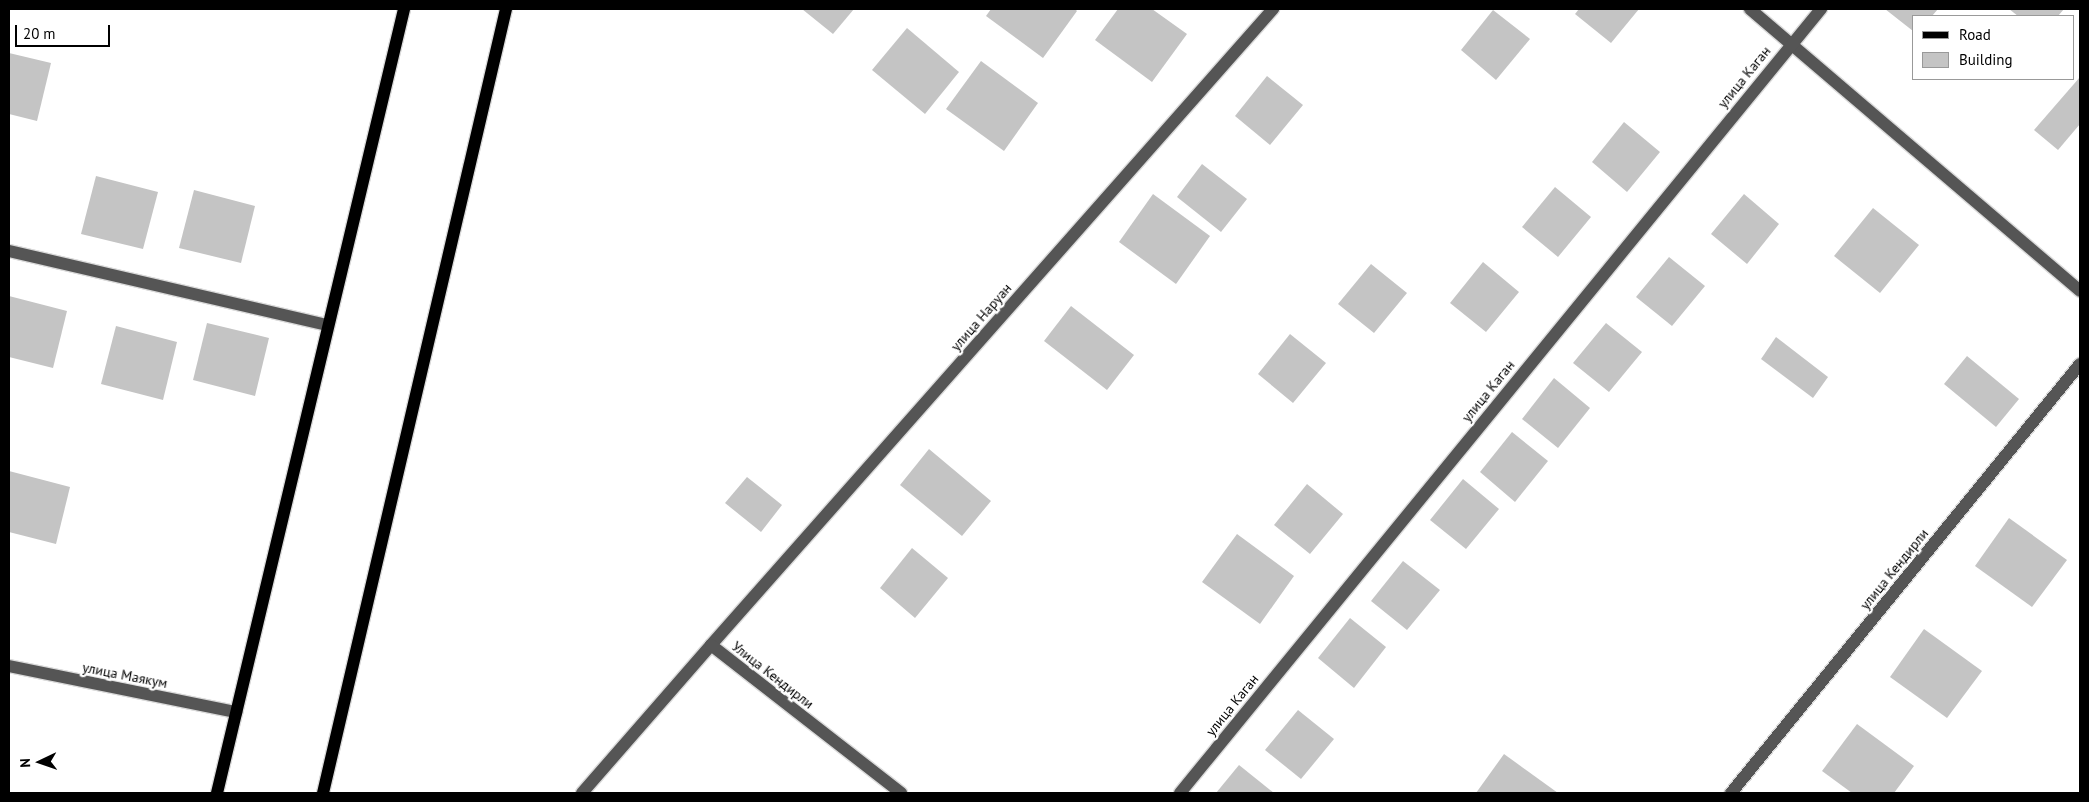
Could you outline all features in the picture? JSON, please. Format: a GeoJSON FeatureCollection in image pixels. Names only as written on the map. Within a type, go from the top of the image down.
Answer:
{"type":"FeatureCollection","features":[{"type":"Feature","properties":{"kind":"main road"},"geometry":{"type":"LineString","coordinates":[[217,793],[404,9]]}},
{"type":"Feature","properties":{"kind":"main road"},"geometry":{"type":"LineString","coordinates":[[324,793],[506,9]]}},
{"type":"Feature","properties":{"kind":"street","name":"улица Наруан"},"geometry":{"type":"LineString","coordinates":[[711,645],[1273,9]]}},
{"type":"Feature","properties":{"kind":"street"},"geometry":{"type":"LineString","coordinates":[[1750,9],[1792,42],[2080,291]]}},
{"type":"Feature","properties":{"kind":"street","name":"улица Каган"},"geometry":{"type":"LineString","coordinates":[[1180,793],[1792,42],[1821,9]]}},
{"type":"Feature","properties":{"kind":"street"},"geometry":{"type":"LineString","coordinates":[[9,251],[328,326]]}},
{"type":"Feature","properties":{"kind":"street","name":"улица Кендирли"},"geometry":{"type":"LineString","coordinates":[[1731,793],[2080,364]]}},
{"type":"Feature","properties":{"kind":"street","name":"Улица Кендирли"},"geometry":{"type":"LineString","coordinates":[[582,793],[711,645],[901,793]]}},
{"type":"Feature","properties":{"kind":"street","name":"улица Маякум"},"geometry":{"type":"LineString","coordinates":[[9,666],[236,712]]}},
{"type":"Feature","properties":{"kind":"building"},"geometry":{"type":"Polygon","coordinates":[[[802,9],[854,9],[833,34],[802,9]]]}},
{"type":"Feature","properties":{"kind":"building"},"geometry":{"type":"Polygon","coordinates":[[[991,9],[1075,9],[1077,11],[1043,58],[986,16],[991,9]]]}},
{"type":"Feature","properties":{"kind":"building"},"geometry":{"type":"Polygon","coordinates":[[[1118,9],[1152,9],[1187,34],[1152,82],[1095,40],[1118,9]]]}},
{"type":"Feature","properties":{"kind":"building"},"geometry":{"type":"Polygon","coordinates":[[[1579,9],[1639,9],[1611,43],[1575,14],[1579,9]]]}},
{"type":"Feature","properties":{"kind":"building"},"geometry":{"type":"Polygon","coordinates":[[[1885,9],[1938,9],[1933,15],[1912,15],[1912,30],[1885,9]]]}},
{"type":"Feature","properties":{"kind":"building"},"geometry":{"type":"Polygon","coordinates":[[[2009,9],[2064,9],[2059,15],[2017,15],[2009,9]]]}},
{"type":"Feature","properties":{"kind":"building"},"geometry":{"type":"Polygon","coordinates":[[[1493,10],[1530,39],[1496,80],[1461,50],[1493,10]]]}},
{"type":"Feature","properties":{"kind":"building"},"geometry":{"type":"Polygon","coordinates":[[[907,28],[959,72],[925,114],[872,70],[907,28]]]}},
{"type":"Feature","properties":{"kind":"building"},"geometry":{"type":"Polygon","coordinates":[[[9,53],[51,63],[37,121],[9,114],[9,53]]]}},
{"type":"Feature","properties":{"kind":"building"},"geometry":{"type":"Polygon","coordinates":[[[981,61],[1038,103],[1004,151],[946,109],[981,61]]]}},
{"type":"Feature","properties":{"kind":"building"},"geometry":{"type":"Polygon","coordinates":[[[1267,76],[1303,105],[1270,145],[1235,116],[1267,76]]]}},
{"type":"Feature","properties":{"kind":"building"},"geometry":{"type":"Polygon","coordinates":[[[2080,77],[2080,124],[2058,150],[2034,130],[2080,77]]]}},
{"type":"Feature","properties":{"kind":"building"},"geometry":{"type":"Polygon","coordinates":[[[1624,122],[1660,152],[1627,192],[1592,162],[1624,122]]]}},
{"type":"Feature","properties":{"kind":"building"},"geometry":{"type":"Polygon","coordinates":[[[1202,164],[1247,199],[1221,232],[1177,197],[1202,164]]]}},
{"type":"Feature","properties":{"kind":"building"},"geometry":{"type":"Polygon","coordinates":[[[96,176],[158,192],[143,249],[81,234],[96,176]]]}},
{"type":"Feature","properties":{"kind":"building"},"geometry":{"type":"Polygon","coordinates":[[[1555,187],[1591,217],[1558,257],[1522,227],[1555,187]]]}},
{"type":"Feature","properties":{"kind":"building"},"geometry":{"type":"Polygon","coordinates":[[[194,190],[255,206],[241,263],[179,248],[194,190]]]}},
{"type":"Feature","properties":{"kind":"building"},"geometry":{"type":"Polygon","coordinates":[[[1153,194],[1210,236],[1176,284],[1119,242],[1153,194]]]}},
{"type":"Feature","properties":{"kind":"building"},"geometry":{"type":"Polygon","coordinates":[[[1744,194],[1779,224],[1747,264],[1711,234],[1744,194]]]}},
{"type":"Feature","properties":{"kind":"building"},"geometry":{"type":"Polygon","coordinates":[[[1873,208],[1919,245],[1880,293],[1834,256],[1873,208]]]}},
{"type":"Feature","properties":{"kind":"building"},"geometry":{"type":"Polygon","coordinates":[[[1669,257],[1705,286],[1672,326],[1636,297],[1669,257]]]}},
{"type":"Feature","properties":{"kind":"building"},"geometry":{"type":"Polygon","coordinates":[[[1483,262],[1519,292],[1486,332],[1450,303],[1483,262]]]}},
{"type":"Feature","properties":{"kind":"building"},"geometry":{"type":"Polygon","coordinates":[[[1371,264],[1407,293],[1374,333],[1338,304],[1371,264]]]}},
{"type":"Feature","properties":{"kind":"building"},"geometry":{"type":"Polygon","coordinates":[[[9,296],[67,311],[53,368],[9,357],[9,296]]]}},
{"type":"Feature","properties":{"kind":"building"},"geometry":{"type":"Polygon","coordinates":[[[1071,306],[1134,355],[1107,390],[1044,341],[1071,306]]]}},
{"type":"Feature","properties":{"kind":"building"},"geometry":{"type":"Polygon","coordinates":[[[207,323],[269,338],[255,396],[193,380],[207,323]]]}},
{"type":"Feature","properties":{"kind":"building"},"geometry":{"type":"Polygon","coordinates":[[[1606,323],[1642,352],[1609,392],[1573,363],[1606,323]]]}},
{"type":"Feature","properties":{"kind":"building"},"geometry":{"type":"Polygon","coordinates":[[[116,326],[177,342],[163,400],[101,384],[116,326]]]}},
{"type":"Feature","properties":{"kind":"building"},"geometry":{"type":"Polygon","coordinates":[[[1290,334],[1326,363],[1293,403],[1258,374],[1290,334]]]}},
{"type":"Feature","properties":{"kind":"building"},"geometry":{"type":"Polygon","coordinates":[[[1776,337],[1828,377],[1813,398],[1761,359],[1776,337]]]}},
{"type":"Feature","properties":{"kind":"building"},"geometry":{"type":"Polygon","coordinates":[[[1967,356],[2019,399],[1996,427],[1944,384],[1967,356]]]}},
{"type":"Feature","properties":{"kind":"building"},"geometry":{"type":"Polygon","coordinates":[[[1554,378],[1590,408],[1558,448],[1522,419],[1554,378]]]}},
{"type":"Feature","properties":{"kind":"building"},"geometry":{"type":"Polygon","coordinates":[[[1512,432],[1548,461],[1515,502],[1480,472],[1512,432]]]}},
{"type":"Feature","properties":{"kind":"building"},"geometry":{"type":"Polygon","coordinates":[[[929,449],[991,501],[962,536],[900,485],[929,449]]]}},
{"type":"Feature","properties":{"kind":"building"},"geometry":{"type":"Polygon","coordinates":[[[9,471],[70,487],[56,544],[9,532],[9,471]]]}},
{"type":"Feature","properties":{"kind":"building"},"geometry":{"type":"Polygon","coordinates":[[[747,477],[782,505],[761,532],[725,503],[747,477]]]}},
{"type":"Feature","properties":{"kind":"building"},"geometry":{"type":"Polygon","coordinates":[[[1463,479],[1499,509],[1466,549],[1430,520],[1463,479]]]}},
{"type":"Feature","properties":{"kind":"building"},"geometry":{"type":"Polygon","coordinates":[[[1307,484],[1343,514],[1310,554],[1274,525],[1307,484]]]}},
{"type":"Feature","properties":{"kind":"building"},"geometry":{"type":"Polygon","coordinates":[[[2009,518],[2067,560],[2032,607],[1975,566],[2009,518]]]}},
{"type":"Feature","properties":{"kind":"building"},"geometry":{"type":"Polygon","coordinates":[[[1237,534],[1294,576],[1260,624],[1202,582],[1237,534]]]}},
{"type":"Feature","properties":{"kind":"building"},"geometry":{"type":"Polygon","coordinates":[[[912,548],[948,578],[915,618],[880,588],[912,548]]]}},
{"type":"Feature","properties":{"kind":"building"},"geometry":{"type":"Polygon","coordinates":[[[1403,561],[1440,590],[1407,630],[1371,601],[1403,561]]]}},
{"type":"Feature","properties":{"kind":"building"},"geometry":{"type":"Polygon","coordinates":[[[1350,618],[1386,647],[1354,688],[1318,658],[1350,618]]]}},
{"type":"Feature","properties":{"kind":"building"},"geometry":{"type":"Polygon","coordinates":[[[1924,629],[1982,671],[1947,718],[1890,677],[1924,629]]]}},
{"type":"Feature","properties":{"kind":"building"},"geometry":{"type":"Polygon","coordinates":[[[1298,710],[1334,739],[1301,779],[1265,750],[1298,710]]]}},
{"type":"Feature","properties":{"kind":"building"},"geometry":{"type":"Polygon","coordinates":[[[1857,724],[1914,766],[1894,793],[1852,793],[1822,771],[1857,724]]]}},
{"type":"Feature","properties":{"kind":"building"},"geometry":{"type":"Polygon","coordinates":[[[1504,754],[1558,793],[1476,793],[1504,754]]]}},
{"type":"Feature","properties":{"kind":"building"},"geometry":{"type":"Polygon","coordinates":[[[1239,765],[1274,793],[1216,793],[1239,765]]]}}]}
